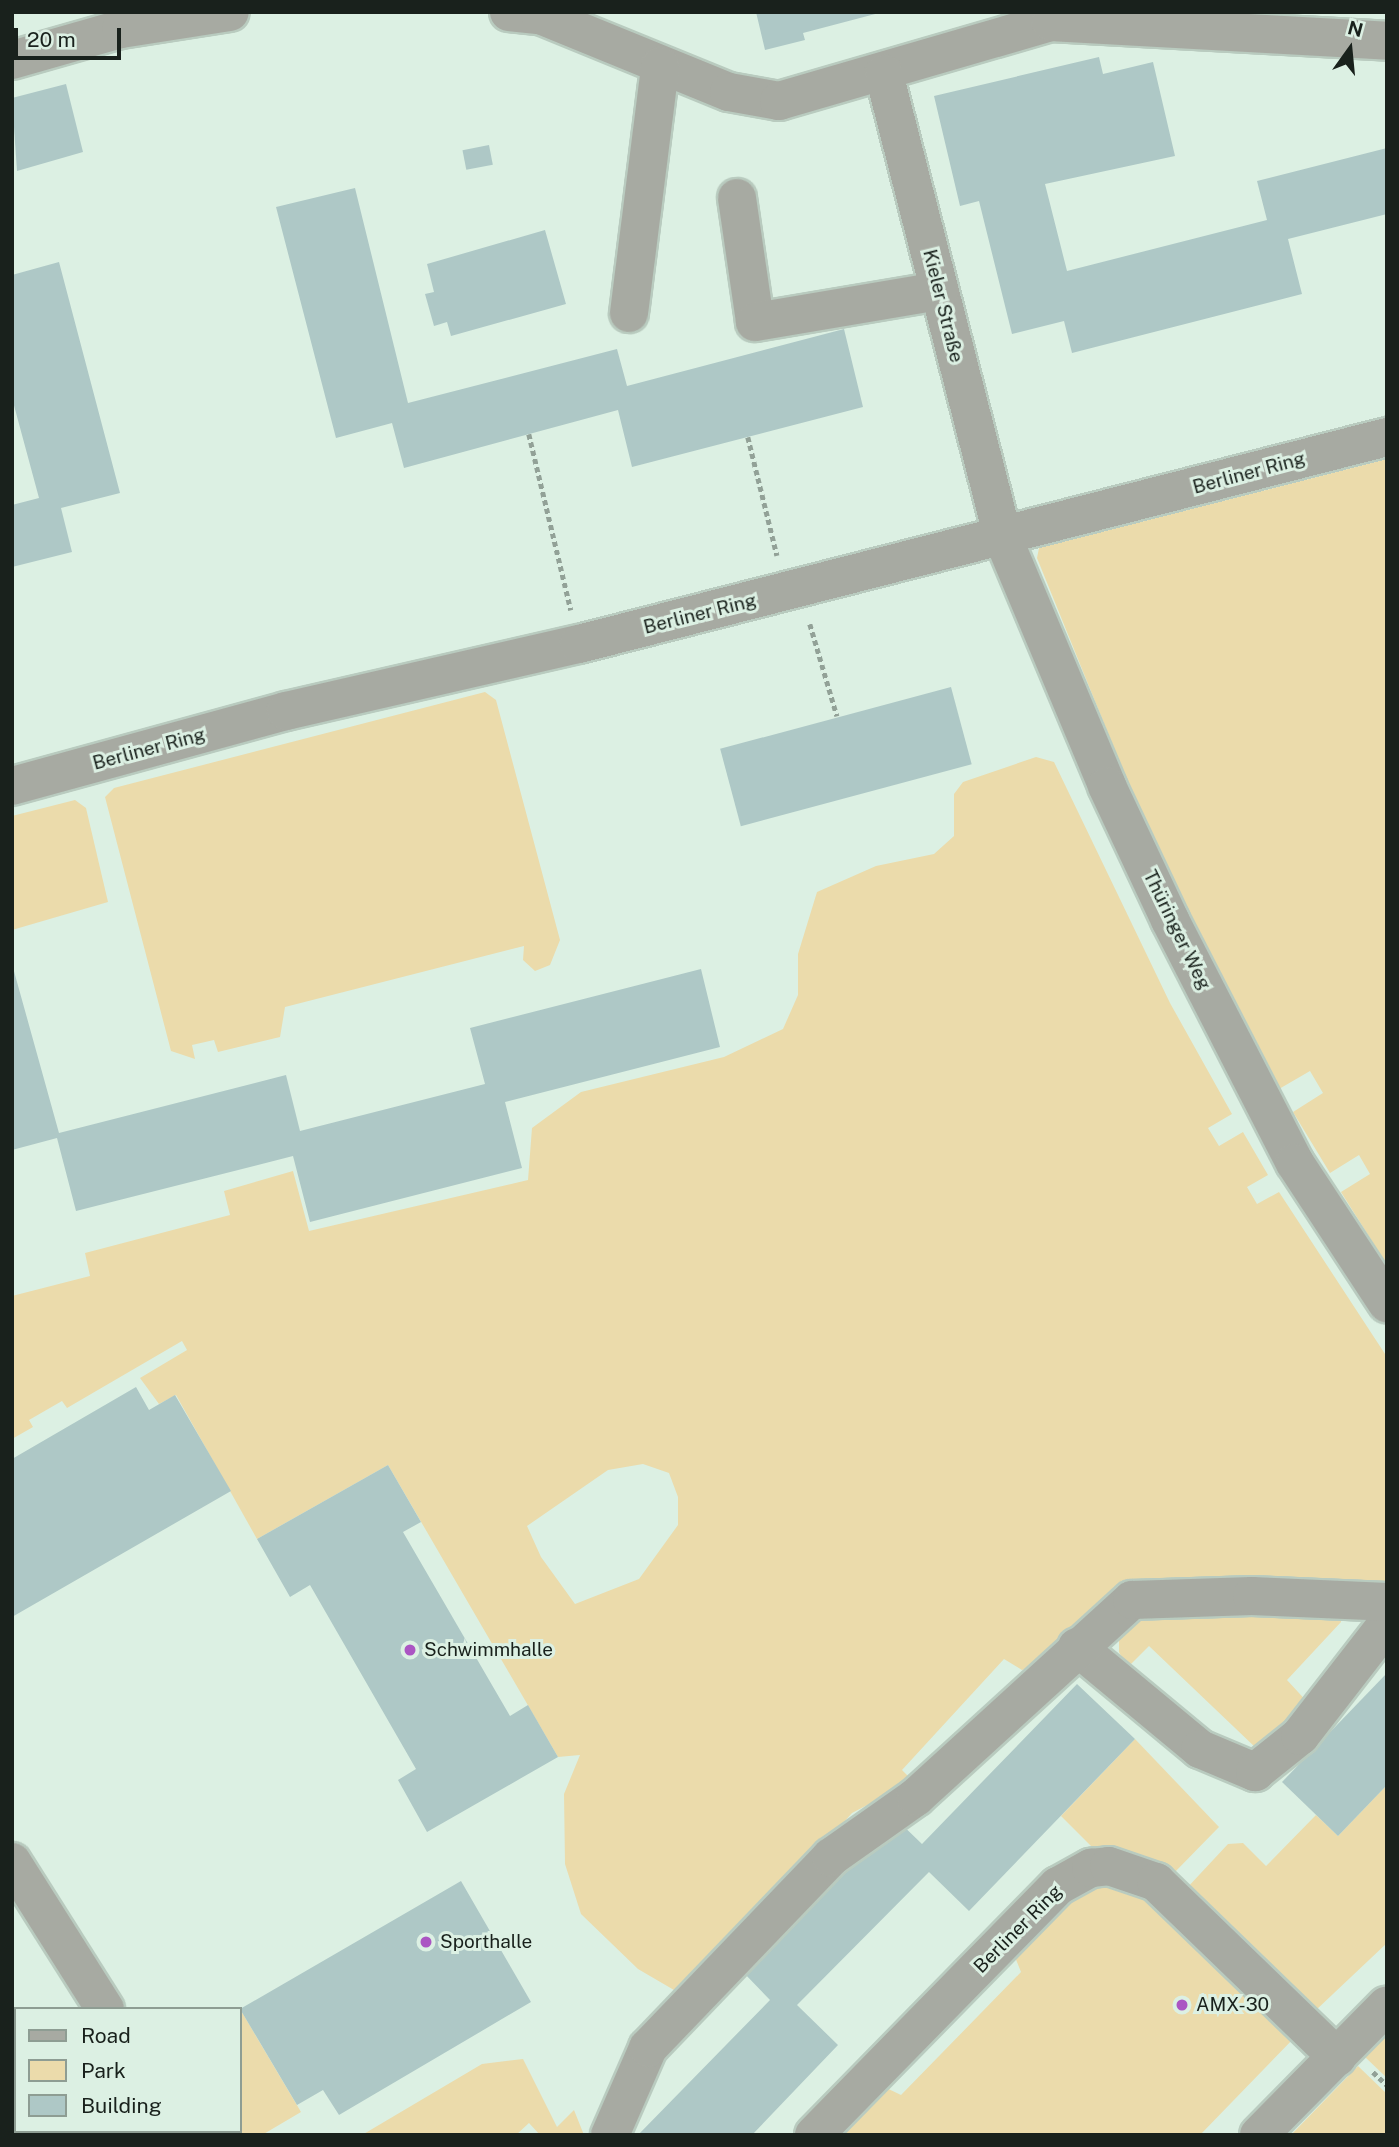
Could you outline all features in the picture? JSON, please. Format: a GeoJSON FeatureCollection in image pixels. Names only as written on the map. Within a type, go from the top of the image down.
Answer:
{"type":"FeatureCollection","features":[{"type":"Feature","properties":{"kind":"lane"},"geometry":{"type":"LineString","coordinates":[[12,61],[121,29],[230,12]]}},
{"type":"Feature","properties":{"kind":"lane"},"geometry":{"type":"LineString","coordinates":[[509,12],[540,15],[729,92],[779,101],[884,74],[1051,22],[1387,41]]}},
{"type":"Feature","properties":{"kind":"lane"},"geometry":{"type":"LineString","coordinates":[[629,313],[660,66]]}},
{"type":"Feature","properties":{"kind":"lane","name":"Kieler Straße"},"geometry":{"type":"LineString","coordinates":[[884,74],[1003,538]]}},
{"type":"Feature","properties":{"kind":"lane"},"geometry":{"type":"LineString","coordinates":[[737,198],[755,322],[939,290]]}},
{"type":"Feature","properties":{"kind":"lane","name":"Berliner Ring"},"geometry":{"type":"LineString","coordinates":[[12,786],[286,711],[579,644],[793,591],[1387,437]]}},
{"type":"Feature","properties":{"kind":"lane","name":"Thüringer Weg"},"geometry":{"type":"LineString","coordinates":[[1003,538],[1107,786],[1170,919],[1295,1163],[1387,1303]]}},
{"type":"Feature","properties":{"kind":"lane"},"geometry":{"type":"LineString","coordinates":[[610,2135],[648,2048],[812,1877],[916,1797],[1077,1647],[1132,1600],[1252,1596],[1387,1602]]}},
{"type":"Feature","properties":{"kind":"lane"},"geometry":{"type":"LineString","coordinates":[[1077,1647],[1200,1749],[1255,1772],[1300,1736],[1387,1624]]}},
{"type":"Feature","properties":{"kind":"lane"},"geometry":{"type":"LineString","coordinates":[[12,1862],[104,2007]]}},
{"type":"Feature","properties":{"kind":"lane","name":"Berliner Ring"},"geometry":{"type":"LineString","coordinates":[[814,2135],[1059,1886],[1091,1868],[1110,1867],[1156,1882],[1337,2057]]}},
{"type":"Feature","properties":{"kind":"lane"},"geometry":{"type":"LineString","coordinates":[[1259,2135],[1387,2005]]}},
{"type":"Feature","properties":{"kind":"path"},"geometry":{"type":"LineString","coordinates":[[529,434],[579,644]]}},
{"type":"Feature","properties":{"kind":"path"},"geometry":{"type":"LineString","coordinates":[[748,437],[793,591],[837,716]]}},
{"type":"Feature","properties":{"kind":"green space"},"geometry":{"type":"Polygon","coordinates":[[[1387,459],[1387,1265],[1341,1192],[1370,1174],[1359,1155],[1330,1173],[1293,1112],[1323,1093],[1310,1071],[1279,1089],[1266,1067],[1159,859],[1037,558],[1039,548],[1387,459]]]}},
{"type":"Feature","properties":{"kind":"green space"},"geometry":{"type":"Polygon","coordinates":[[[485,692],[496,700],[560,940],[550,965],[535,971],[523,960],[524,946],[285,1007],[280,1037],[218,1052],[214,1040],[192,1045],[195,1059],[171,1051],[105,797],[114,788],[485,692]]]}},
{"type":"Feature","properties":{"kind":"green space"},"geometry":{"type":"Polygon","coordinates":[[[1036,757],[1054,762],[1170,1003],[1232,1114],[1208,1128],[1219,1146],[1243,1132],[1268,1175],[1247,1187],[1257,1204],[1279,1192],[1387,1357],[1387,1590],[1157,1585],[1047,1659],[1022,1670],[1004,1659],[902,1770],[913,1781],[852,1813],[738,1940],[674,1990],[638,1969],[581,1914],[565,1864],[564,1794],[580,1755],[558,1757],[388,1465],[257,1539],[176,1395],[159,1404],[140,1378],[187,1350],[182,1341],[67,1408],[62,1401],[29,1420],[33,1427],[12,1439],[12,1296],[90,1276],[85,1253],[230,1215],[224,1191],[293,1171],[309,1231],[528,1180],[532,1128],[581,1092],[724,1057],[783,1029],[798,995],[798,954],[817,892],[876,866],[934,854],[954,836],[954,794],[963,782],[1036,757]],[[643,1464],[608,1470],[527,1526],[541,1557],[575,1604],[639,1579],[678,1525],[678,1497],[669,1473],[643,1464]]]}},
{"type":"Feature","properties":{"kind":"green space"},"geometry":{"type":"Polygon","coordinates":[[[75,800],[86,808],[108,902],[12,930],[12,816],[75,800]]]}},
{"type":"Feature","properties":{"kind":"green space"},"geometry":{"type":"Polygon","coordinates":[[[1135,1613],[1341,1615],[1341,1622],[1287,1680],[1310,1705],[1256,1748],[1149,1646],[1127,1668],[1119,1652],[1119,1636],[1135,1613]]]}},
{"type":"Feature","properties":{"kind":"green space"},"geometry":{"type":"Polygon","coordinates":[[[1135,1739],[1219,1827],[1173,1874],[1098,1853],[1061,1816],[1135,1739]]]}},
{"type":"Feature","properties":{"kind":"green space"},"geometry":{"type":"Polygon","coordinates":[[[1387,1785],[1387,1943],[1315,2011],[1186,1889],[1228,1844],[1243,1843],[1266,1866],[1316,1815],[1338,1836],[1387,1785]]]}},
{"type":"Feature","properties":{"kind":"green space"},"geometry":{"type":"Polygon","coordinates":[[[1109,1884],[1135,1888],[1295,2037],[1200,2135],[825,2135],[876,2083],[901,2095],[1021,1972],[1011,1947],[1083,1885],[1109,1884]]]}},
{"type":"Feature","properties":{"kind":"green space"},"geometry":{"type":"Polygon","coordinates":[[[242,2012],[301,2112],[262,2135],[241,2133],[242,2012]]]}},
{"type":"Feature","properties":{"kind":"green space"},"geometry":{"type":"Polygon","coordinates":[[[1387,2035],[1387,2078],[1365,2057],[1387,2035]]]}},
{"type":"Feature","properties":{"kind":"green space"},"geometry":{"type":"Polygon","coordinates":[[[523,2059],[557,2127],[574,2110],[584,2135],[540,2135],[529,2123],[516,2135],[362,2135],[482,2064],[523,2059]]]}},
{"type":"Feature","properties":{"kind":"green space"},"geometry":{"type":"Polygon","coordinates":[[[1358,2066],[1387,2094],[1387,2135],[1291,2135],[1358,2066]]]}},
{"type":"Feature","properties":{"kind":"building"},"geometry":{"type":"Polygon","coordinates":[[[756,12],[879,13],[803,33],[805,40],[765,50],[756,12]]]}},
{"type":"Feature","properties":{"kind":"building"},"geometry":{"type":"Polygon","coordinates":[[[1099,57],[1103,74],[1153,62],[1175,156],[1045,184],[1067,271],[1267,220],[1257,181],[1387,148],[1387,214],[1288,239],[1302,294],[1072,353],[1064,321],[1012,334],[979,201],[960,206],[934,96],[1099,57]]]}},
{"type":"Feature","properties":{"kind":"building"},"geometry":{"type":"Polygon","coordinates":[[[66,84],[83,152],[17,171],[12,98],[66,84]]]}},
{"type":"Feature","properties":{"kind":"building"},"geometry":{"type":"Polygon","coordinates":[[[489,145],[493,165],[466,170],[462,150],[489,145]]]}},
{"type":"Feature","properties":{"kind":"building"},"geometry":{"type":"Polygon","coordinates":[[[355,188],[408,403],[617,349],[627,386],[844,329],[863,407],[632,467],[618,410],[404,468],[392,423],[336,438],[276,207],[355,188]]]}},
{"type":"Feature","properties":{"kind":"building"},"geometry":{"type":"Polygon","coordinates":[[[545,230],[566,304],[451,336],[447,322],[434,326],[425,294],[434,292],[427,264],[545,230]]]}},
{"type":"Feature","properties":{"kind":"building"},"geometry":{"type":"Polygon","coordinates":[[[59,262],[120,493],[61,508],[72,552],[12,567],[12,505],[39,498],[12,398],[12,275],[59,262]]]}},
{"type":"Feature","properties":{"kind":"building"},"geometry":{"type":"Polygon","coordinates":[[[951,687],[972,764],[741,826],[720,749],[951,687]]]}},
{"type":"Feature","properties":{"kind":"building"},"geometry":{"type":"Polygon","coordinates":[[[12,964],[59,1133],[286,1075],[300,1131],[485,1084],[470,1028],[701,969],[720,1047],[505,1102],[522,1168],[310,1222],[293,1156],[76,1211],[57,1138],[12,1150],[12,964]]]}},
{"type":"Feature","properties":{"kind":"building"},"geometry":{"type":"Polygon","coordinates":[[[136,1387],[149,1410],[175,1395],[231,1491],[12,1617],[12,1459],[136,1387]]]}},
{"type":"Feature","properties":{"kind":"building"},"geometry":{"type":"Polygon","coordinates":[[[388,1465],[421,1522],[403,1532],[510,1716],[528,1705],[558,1757],[427,1832],[398,1780],[416,1769],[310,1585],[290,1597],[257,1539],[388,1465]]]}},
{"type":"Feature","properties":{"kind":"building"},"geometry":{"type":"Polygon","coordinates":[[[1387,1673],[1387,1785],[1338,1836],[1282,1782],[1387,1673]]]}},
{"type":"Feature","properties":{"kind":"building"},"geometry":{"type":"Polygon","coordinates":[[[1077,1684],[1135,1739],[969,1911],[929,1872],[797,2005],[838,2045],[752,2135],[638,2135],[770,2000],[743,1972],[894,1817],[922,1844],[1077,1684]]]}},
{"type":"Feature","properties":{"kind":"building","name":"Sporthalle"},"geometry":{"type":"Polygon","coordinates":[[[461,1881],[531,2002],[339,2115],[323,2090],[297,2105],[242,2012],[242,2008],[461,1881]]]}},
{"type":"Feature","properties":{"kind":"place","name":"Schwimmhalle"},"geometry":{"type":"Point","coordinates":[410,1650]}},
{"type":"Feature","properties":{"kind":"place","name":"Sporthalle"},"geometry":{"type":"Point","coordinates":[426,1942]}},
{"type":"Feature","properties":{"kind":"place","name":"AMX-30"},"geometry":{"type":"Point","coordinates":[1182,2005]}}]}
